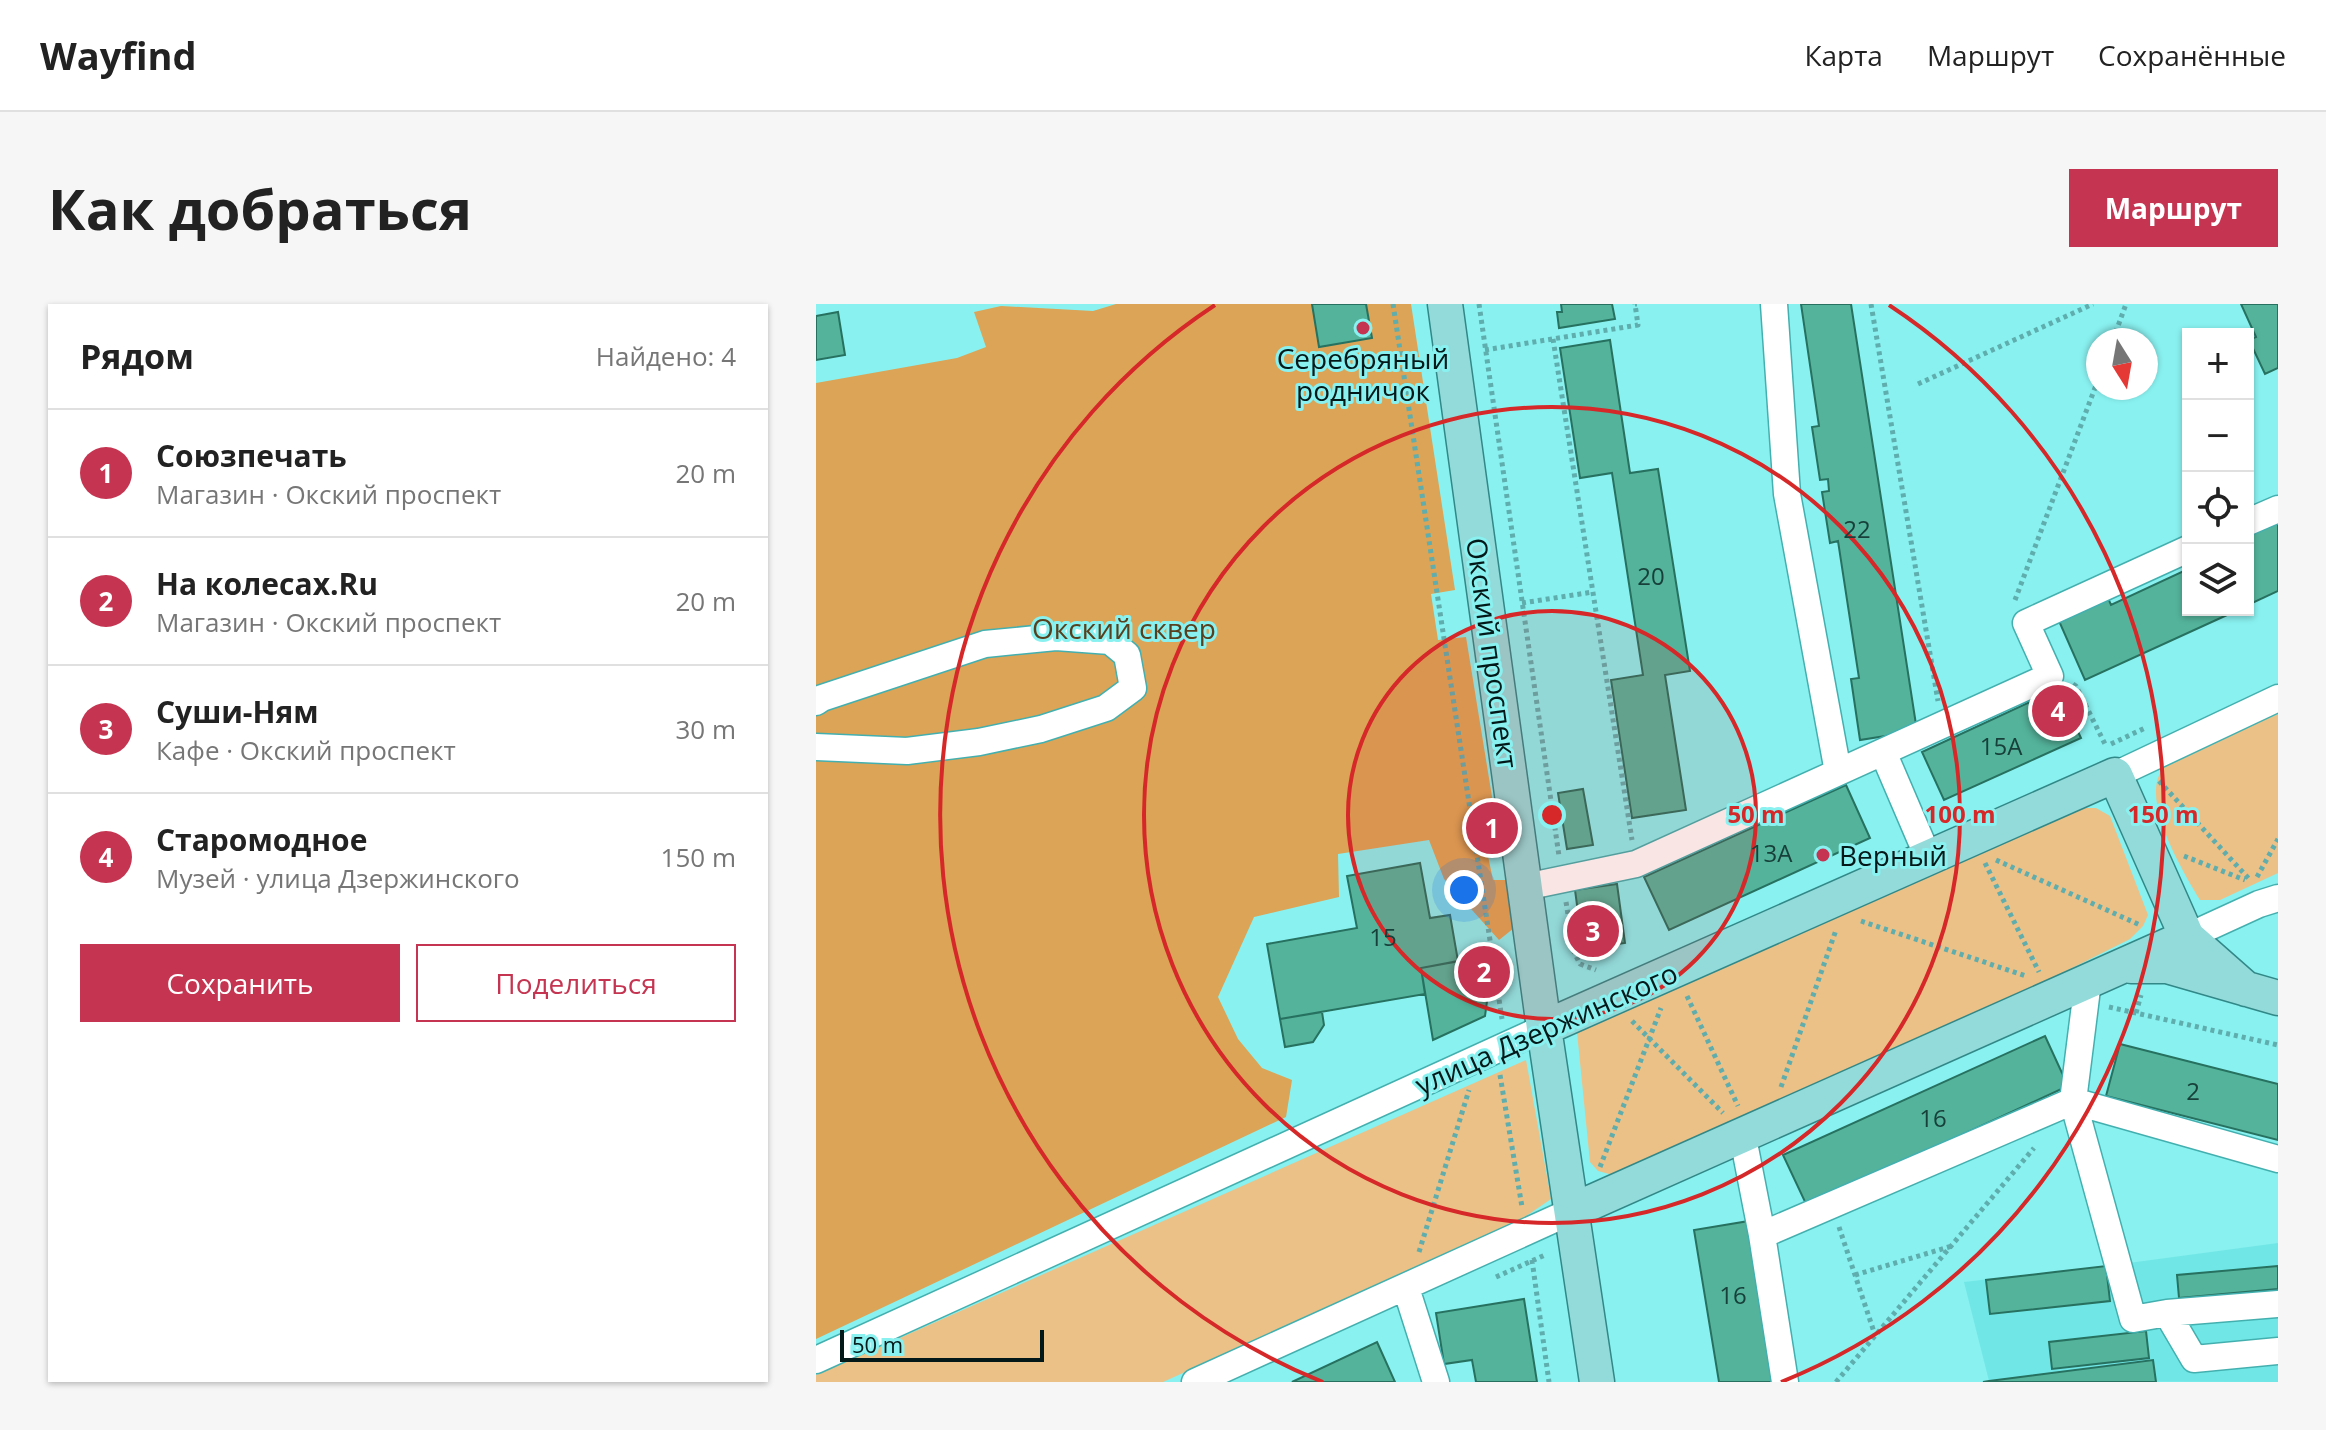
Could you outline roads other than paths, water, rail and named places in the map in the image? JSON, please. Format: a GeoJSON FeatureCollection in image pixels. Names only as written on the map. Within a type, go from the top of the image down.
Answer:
{"type":"FeatureCollection","features":[{"type":"Feature","properties":{"kind":"main road","name":"Окский проспект"},"geometry":{"type":"LineString","coordinates":[[1445,304],[1544,1028],[1585,1205],[1597,1382]]}},
{"type":"Feature","properties":{"kind":"main road","name":"улица Дзержинского"},"geometry":{"type":"LineString","coordinates":[[1544,1028],[1603,979],[1675,969],[1928,857],[2104,758]]}},
{"type":"Feature","properties":{"kind":"main road"},"geometry":{"type":"LineString","coordinates":[[2104,758],[2187,937],[2262,994]]}},
{"type":"Feature","properties":{"kind":"main road"},"geometry":{"type":"LineString","coordinates":[[1585,1205],[2088,981],[2141,962],[2187,937]]}},
{"type":"Feature","properties":{"kind":"main road"},"geometry":{"type":"LineString","coordinates":[[2141,962],[2167,966],[2262,994]]}},
{"type":"Feature","properties":{"kind":"street"},"geometry":{"type":"LineString","coordinates":[[1774,304],[1787,494],[1838,772]]}},
{"type":"Feature","properties":{"kind":"street"},"geometry":{"type":"LineString","coordinates":[[2254,519],[2278,509]]}},
{"type":"Feature","properties":{"kind":"street"},"geometry":{"type":"LineString","coordinates":[[1525,887],[1636,864],[2050,676],[2026,623],[2182,552]]}},
{"type":"Feature","properties":{"kind":"street"},"geometry":{"type":"LineString","coordinates":[[816,702],[985,644],[1056,637],[1110,641],[1127,655],[1133,688],[1106,708],[1041,729],[979,742],[907,751],[816,747]]}},
{"type":"Feature","properties":{"kind":"street","name":"улица Дзержинского"},"geometry":{"type":"LineString","coordinates":[[2104,758],[2278,698]]}},
{"type":"Feature","properties":{"kind":"street"},"geometry":{"type":"LineString","coordinates":[[1883,752],[1928,857]]}},
{"type":"Feature","properties":{"kind":"street"},"geometry":{"type":"LineString","coordinates":[[2187,937],[2278,898]]}},
{"type":"Feature","properties":{"kind":"street"},"geometry":{"type":"LineString","coordinates":[[2088,981],[2073,1101],[2133,1319],[2167,1313],[2278,1304]]}},
{"type":"Feature","properties":{"kind":"street","name":"улица Дзержинского"},"geometry":{"type":"LineString","coordinates":[[816,1360],[1544,1028]]}},
{"type":"Feature","properties":{"kind":"street"},"geometry":{"type":"LineString","coordinates":[[1762,1235],[2073,1101],[2278,1159]]}},
{"type":"Feature","properties":{"kind":"street"},"geometry":{"type":"LineString","coordinates":[[1755,1130],[1745,1148],[1785,1382]]}},
{"type":"Feature","properties":{"kind":"street"},"geometry":{"type":"LineString","coordinates":[[1195,1382],[1585,1205]]}},
{"type":"Feature","properties":{"kind":"street"},"geometry":{"type":"LineString","coordinates":[[1406,1288],[1436,1382]]}},
{"type":"Feature","properties":{"kind":"street"},"geometry":{"type":"LineString","coordinates":[[2167,1313],[2194,1359],[2278,1351]]}},
{"type":"Feature","properties":{"kind":"place","name":"Серебряный родничок"},"geometry":{"type":"Point","coordinates":[1363,328]}},
{"type":"Feature","properties":{"kind":"place","name":"Старомодное"},"geometry":{"type":"Point","coordinates":[2058,711]}},
{"type":"Feature","properties":{"kind":"place","name":"Союзпечать"},"geometry":{"type":"Point","coordinates":[1492,828]}},
{"type":"Feature","properties":{"kind":"place","name":"Верный"},"geometry":{"type":"Point","coordinates":[1823,855]}},
{"type":"Feature","properties":{"kind":"place","name":"Суши-Ням"},"geometry":{"type":"Point","coordinates":[1593,931]}},
{"type":"Feature","properties":{"kind":"place","name":"На колесах.Ru"},"geometry":{"type":"Point","coordinates":[1484,972]}},
{"type":"Feature","properties":{"kind":"park label","name":"Окский сквер"},"geometry":{"type":"Point","coordinates":[1124,628]}}]}
